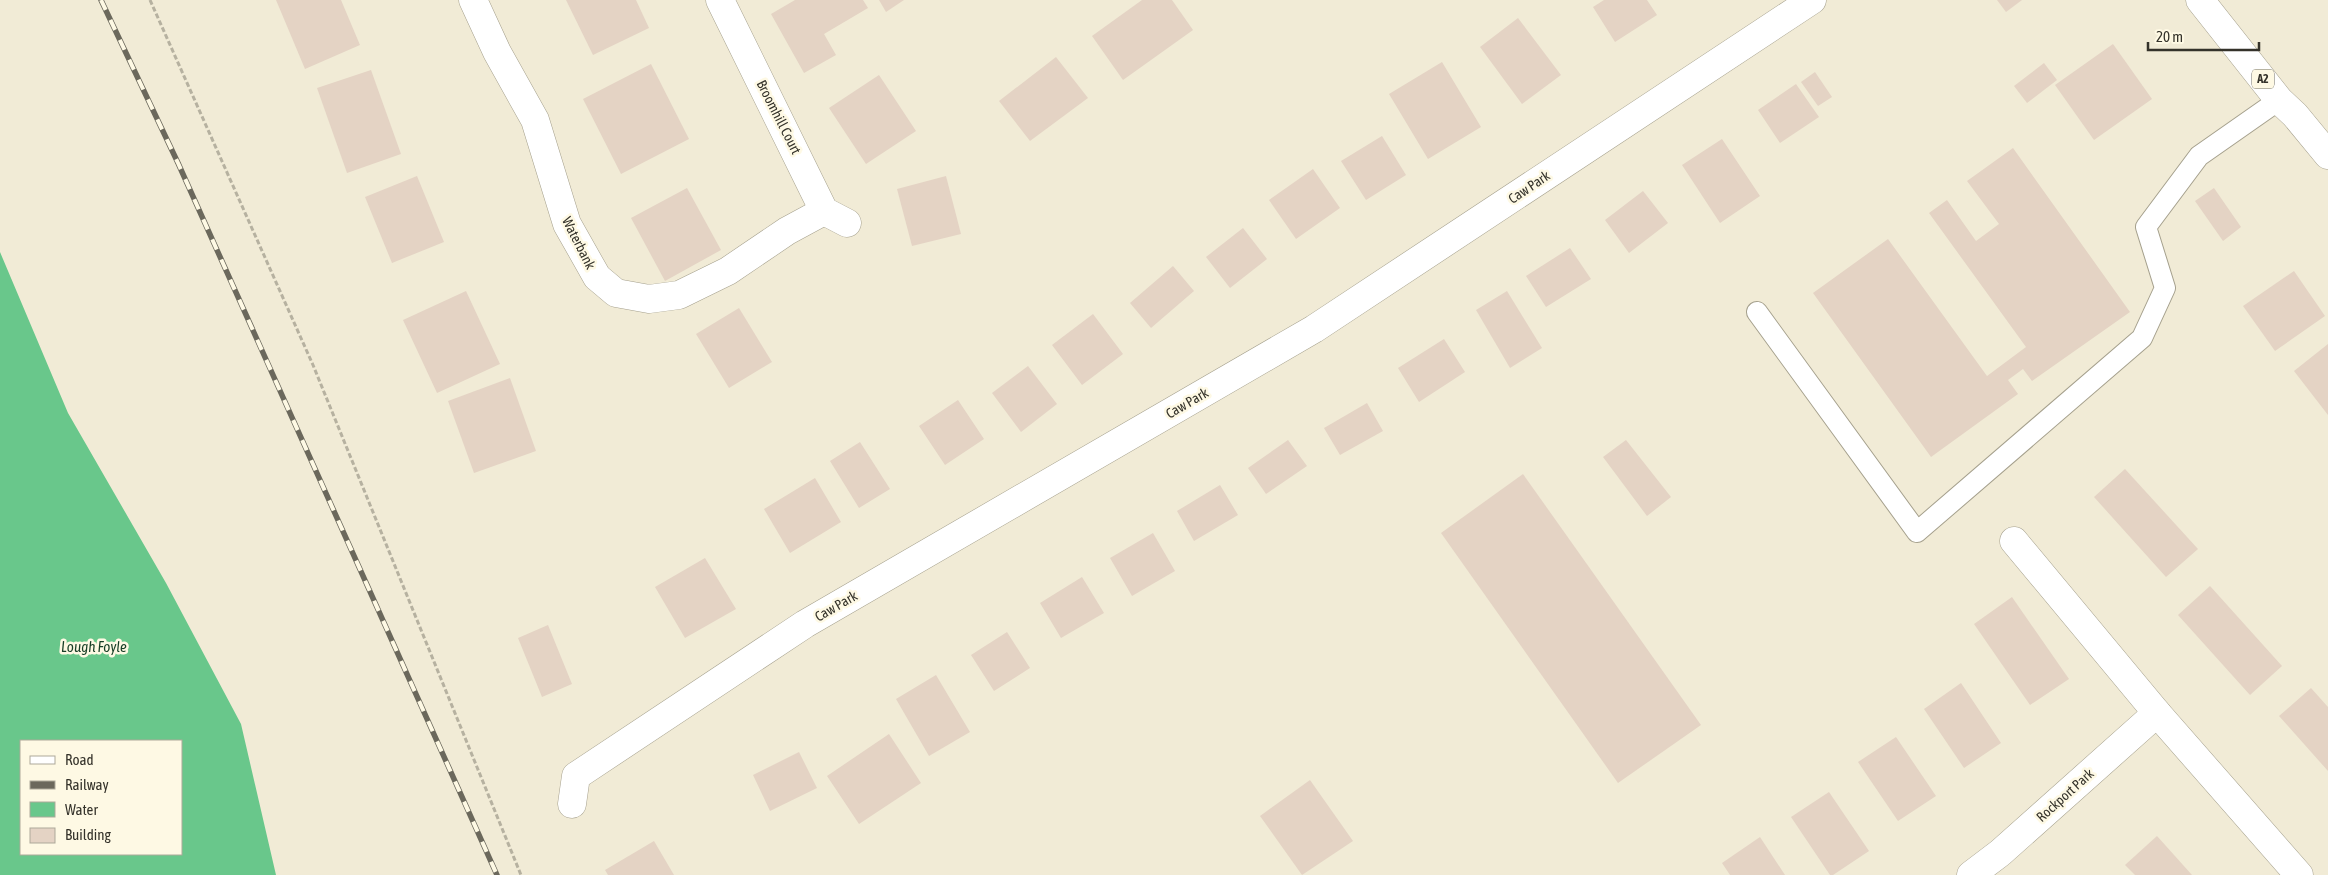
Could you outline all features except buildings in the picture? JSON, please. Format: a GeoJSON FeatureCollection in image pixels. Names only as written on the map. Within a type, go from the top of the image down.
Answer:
{"type":"FeatureCollection","features":[{"type":"Feature","properties":{"kind":"main road","name":"Waterbank"},"geometry":{"type":"LineString","coordinates":[[473,0],[497,52],[535,120],[567,224],[597,277],[616,293],[649,299],[679,295],[728,271],[787,231],[836,217]]}},
{"type":"Feature","properties":{"kind":"main road","name":"Broomhill Court"},"geometry":{"type":"LineString","coordinates":[[720,0],[836,217]]}},
{"type":"Feature","properties":{"kind":"main road","name":"Caw Park"},"geometry":{"type":"LineString","coordinates":[[572,804],[576,776],[805,624],[1314,329],[1812,0]]}},
{"type":"Feature","properties":{"kind":"main road","name":"A2"},"geometry":{"type":"LineString","coordinates":[[2200,0],[2280,100],[2296,115],[2328,155]]}},
{"type":"Feature","properties":{"kind":"main road"},"geometry":{"type":"LineString","coordinates":[[2014,541],[2157,713],[2298,875]]}},
{"type":"Feature","properties":{"kind":"main road","name":"Rockport Park"},"geometry":{"type":"LineString","coordinates":[[1971,875],[2000,852],[2157,713]]}},
{"type":"Feature","properties":{"kind":"lane"},"geometry":{"type":"LineString","coordinates":[[1757,312],[1918,532],[2142,338],[2165,288],[2146,227],[2199,156],[2280,100]]}},
{"type":"Feature","properties":{"kind":"path"},"geometry":{"type":"LineString","coordinates":[[150,0],[313,365],[521,875]]}},
{"type":"Feature","properties":{"kind":"water","name":"Lough Foyle"},"geometry":{"type":"Polygon","coordinates":[[[0,252],[68,413],[166,583],[241,724],[276,875],[0,875],[0,252]]]}},
{"type":"Feature","properties":{"kind":"railway"},"geometry":{"type":"LineString","coordinates":[[101,0],[178,163],[497,875]]}}]}
